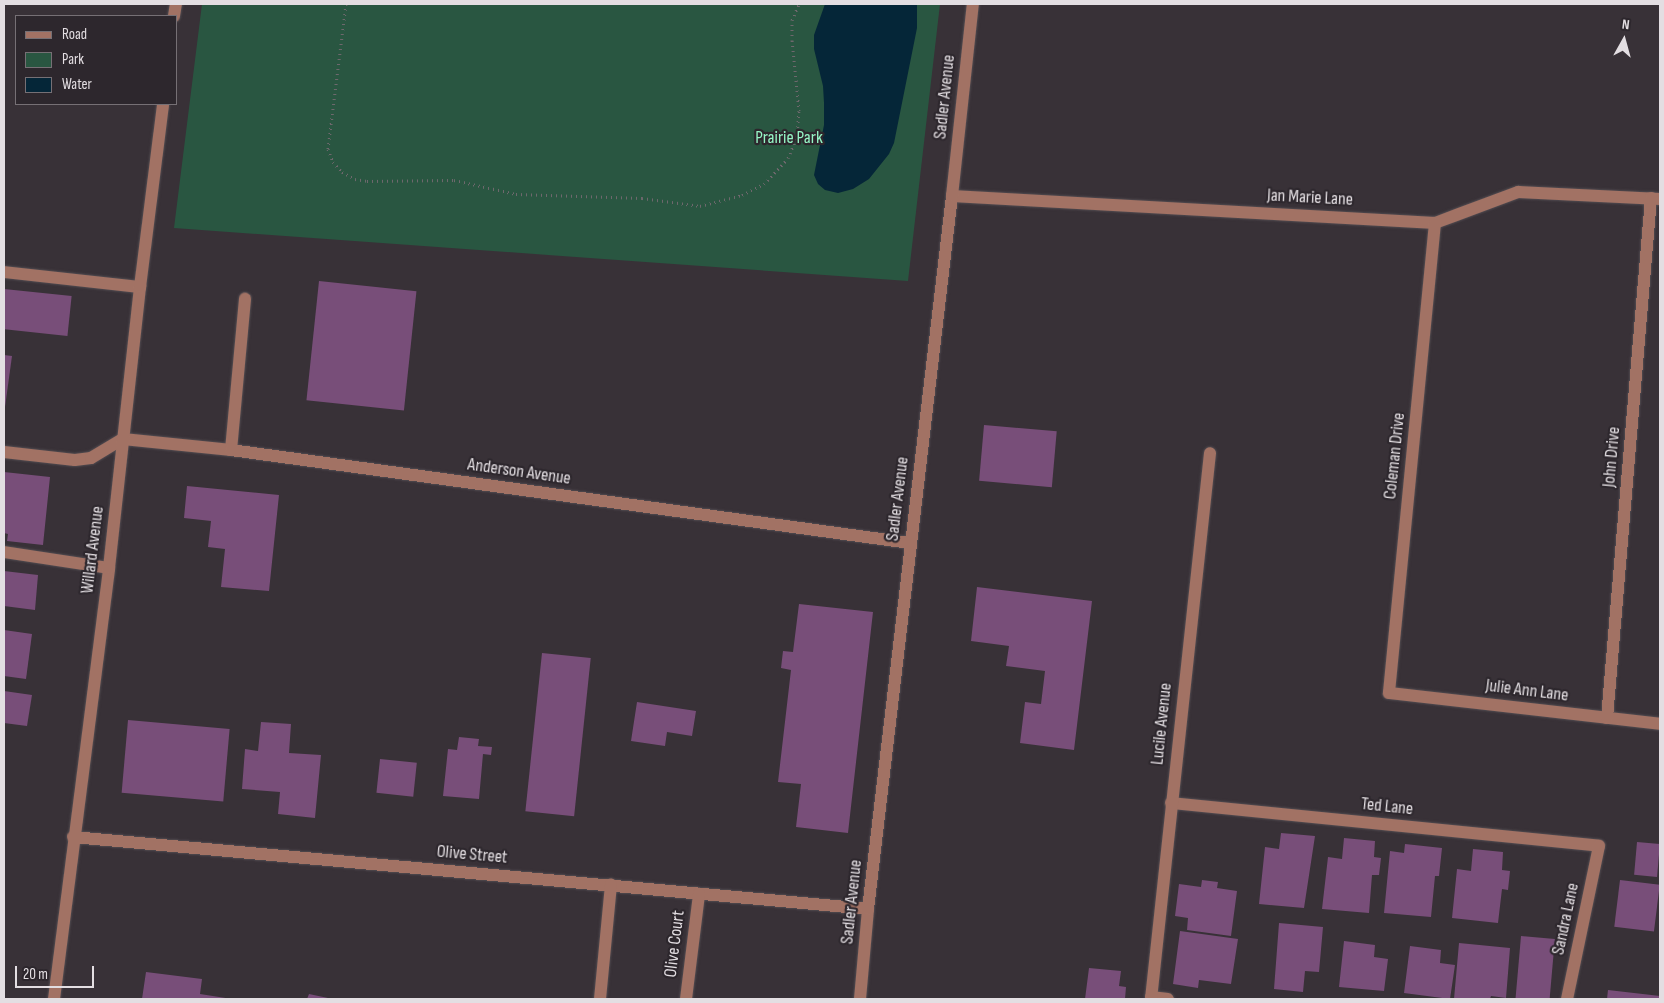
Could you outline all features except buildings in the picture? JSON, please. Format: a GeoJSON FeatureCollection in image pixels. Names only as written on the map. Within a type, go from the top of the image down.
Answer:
{"type":"FeatureCollection","features":[{"type":"Feature","properties":{"kind":"street","name":"Sadler Avenue"},"geometry":{"type":"LineString","coordinates":[[860,999],[868,909],[973,4]]}},
{"type":"Feature","properties":{"kind":"street","name":"Willard Avenue"},"geometry":{"type":"LineString","coordinates":[[54,999],[109,568],[140,287],[163,105]]}},
{"type":"Feature","properties":{"kind":"street","name":"Jan Marie Lane"},"geometry":{"type":"LineString","coordinates":[[952,196],[1435,223],[1518,192],[1656,199]]}},
{"type":"Feature","properties":{"kind":"street","name":"John Drive"},"geometry":{"type":"LineString","coordinates":[[1607,718],[1656,199]]}},
{"type":"Feature","properties":{"kind":"street","name":"Coleman Drive"},"geometry":{"type":"LineString","coordinates":[[1389,693],[1435,223]]}},
{"type":"Feature","properties":{"kind":"street"},"geometry":{"type":"LineString","coordinates":[[4,272],[140,287]]}},
{"type":"Feature","properties":{"kind":"street"},"geometry":{"type":"LineString","coordinates":[[232,450],[245,299]]}},
{"type":"Feature","properties":{"kind":"street"},"geometry":{"type":"LineString","coordinates":[[4,452],[75,460],[91,458],[123,439]]}},
{"type":"Feature","properties":{"kind":"street","name":"Anderson Avenue"},"geometry":{"type":"LineString","coordinates":[[123,439],[232,450],[910,543]]}},
{"type":"Feature","properties":{"kind":"street","name":"Lucile Avenue"},"geometry":{"type":"LineString","coordinates":[[1151,998],[1210,454]]}},
{"type":"Feature","properties":{"kind":"street"},"geometry":{"type":"LineString","coordinates":[[4,552],[109,568]]}},
{"type":"Feature","properties":{"kind":"street","name":"Julie Ann Lane"},"geometry":{"type":"LineString","coordinates":[[1389,693],[1660,724]]}},
{"type":"Feature","properties":{"kind":"street","name":"Ted Lane"},"geometry":{"type":"LineString","coordinates":[[1171,803],[1599,846]]}},
{"type":"Feature","properties":{"kind":"street","name":"Olive Street"},"geometry":{"type":"LineString","coordinates":[[74,837],[868,909]]}},
{"type":"Feature","properties":{"kind":"street","name":"Sandra Lane"},"geometry":{"type":"LineString","coordinates":[[1567,999],[1599,846]]}},
{"type":"Feature","properties":{"kind":"street"},"geometry":{"type":"LineString","coordinates":[[600,999],[612,885]]}},
{"type":"Feature","properties":{"kind":"street","name":"Olive Court"},"geometry":{"type":"LineString","coordinates":[[686,999],[699,894]]}},
{"type":"Feature","properties":{"kind":"street"},"geometry":{"type":"LineString","coordinates":[[1151,998],[1168,999]]}},
{"type":"Feature","properties":{"kind":"path"},"geometry":{"type":"LineString","coordinates":[[346,4],[331,109],[328,148],[333,162],[342,172],[355,179],[367,181],[454,180],[516,194],[642,198],[700,206],[742,195],[764,184],[788,158],[797,137],[797,82],[792,40],[792,20],[800,4]]}},
{"type":"Feature","properties":{"kind":"green space","name":"Prairie Park"},"geometry":{"type":"Polygon","coordinates":[[[202,4],[940,4],[908,281],[174,228],[202,4]]]}},
{"type":"Feature","properties":{"kind":"water"},"geometry":{"type":"Polygon","coordinates":[[[825,4],[917,4],[917,28],[894,143],[889,154],[869,179],[853,189],[838,193],[825,190],[818,184],[814,175],[824,125],[824,103],[823,86],[814,49],[814,35],[825,4]]]}}]}
